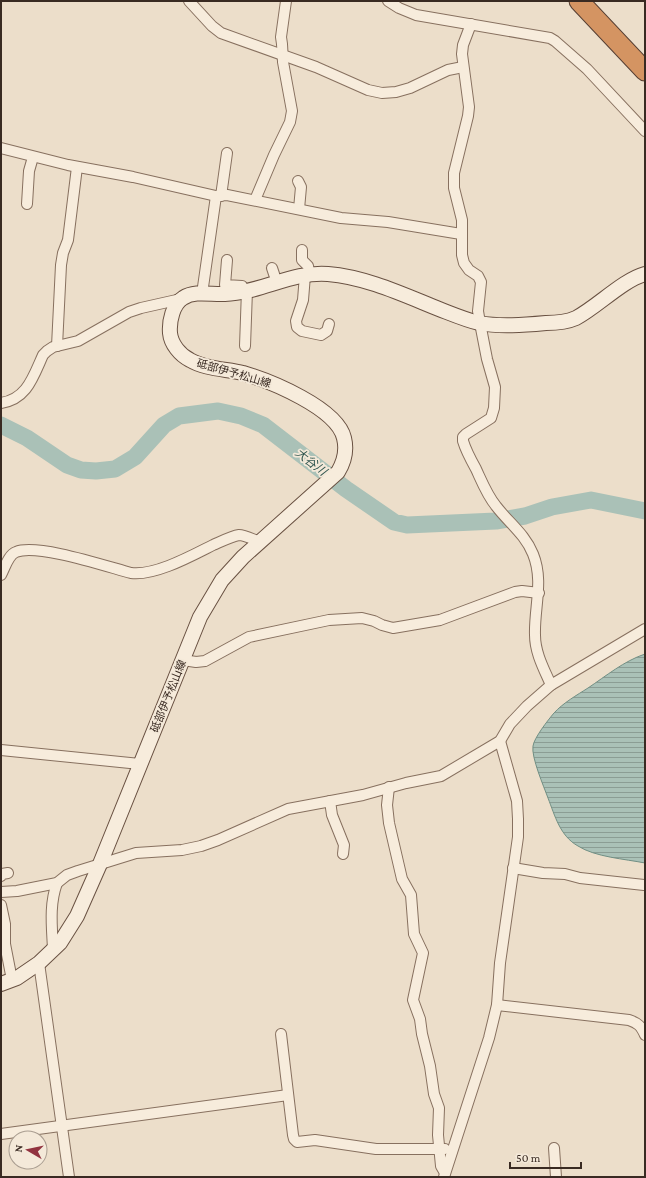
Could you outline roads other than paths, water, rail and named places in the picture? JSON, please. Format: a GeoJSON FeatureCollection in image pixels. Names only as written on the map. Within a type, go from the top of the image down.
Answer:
{"type":"FeatureCollection","features":[{"type":"Feature","properties":{"kind":"highway"},"geometry":{"type":"LineString","coordinates":[[579,1],[645,71]]}},
{"type":"Feature","properties":{"kind":"main road"},"geometry":{"type":"LineString","coordinates":[[180,299],[188,295],[226,294],[245,291],[318,273],[330,274],[374,284],[480,323],[506,325],[565,322],[575,318],[624,285],[645,274]]}},
{"type":"Feature","properties":{"kind":"main road","name":"砥部伊予松山線"},"geometry":{"type":"LineString","coordinates":[[6,982],[30,970],[39,963],[54,949],[77,916],[100,864],[200,617],[218,586],[243,557],[338,472],[345,455],[344,438],[341,431],[330,416],[309,402],[282,387],[241,373],[200,365],[184,356],[173,342],[170,335],[171,317],[180,299]]}},
{"type":"Feature","properties":{"kind":"street"},"geometry":{"type":"LineString","coordinates":[[190,1],[212,26],[221,33],[316,67],[368,90],[382,93],[396,92],[410,88],[448,70],[463,66]]}},
{"type":"Feature","properties":{"kind":"street"},"geometry":{"type":"LineString","coordinates":[[255,200],[290,122],[292,112],[282,55],[281,37],[286,1]]}},
{"type":"Feature","properties":{"kind":"street"},"geometry":{"type":"LineString","coordinates":[[388,1],[416,15],[550,38],[587,69],[645,131]]}},
{"type":"Feature","properties":{"kind":"street"},"geometry":{"type":"LineString","coordinates":[[471,24],[463,45],[462,54],[469,107],[454,173],[454,188],[462,220],[461,234],[464,263],[469,270],[478,276],[481,282],[478,311],[487,359],[495,387],[494,408],[491,418],[466,434],[463,437],[463,441],[490,498],[526,540],[534,555],[538,572],[539,594],[535,636],[538,653],[550,684]]}},
{"type":"Feature","properties":{"kind":"street"},"geometry":{"type":"LineString","coordinates":[[1,148],[77,167],[133,177],[218,196],[226,195],[255,200],[341,218],[388,222],[461,234]]}},
{"type":"Feature","properties":{"kind":"street"},"geometry":{"type":"LineString","coordinates":[[202,294],[218,196],[227,153]]}},
{"type":"Feature","properties":{"kind":"street"},"geometry":{"type":"LineString","coordinates":[[27,204],[29,171],[33,157]]}},
{"type":"Feature","properties":{"kind":"street"},"geometry":{"type":"LineString","coordinates":[[57,346],[61,265],[63,253],[68,240],[77,167]]}},
{"type":"Feature","properties":{"kind":"street"},"geometry":{"type":"LineString","coordinates":[[298,181],[301,187],[299,209]]}},
{"type":"Feature","properties":{"kind":"street"},"geometry":{"type":"LineString","coordinates":[[302,250],[302,260],[308,266],[303,300],[296,321],[297,327],[302,331],[320,335],[327,331],[329,324]]}},
{"type":"Feature","properties":{"kind":"street"},"geometry":{"type":"LineString","coordinates":[[228,260],[225,285],[242,286],[245,291],[245,346]]}},
{"type":"Feature","properties":{"kind":"street"},"geometry":{"type":"LineString","coordinates":[[272,268],[277,283]]}},
{"type":"Feature","properties":{"kind":"street"},"geometry":{"type":"LineString","coordinates":[[1,403],[17,398],[24,392],[47,350],[78,341],[129,312],[180,299]]}},
{"type":"Feature","properties":{"kind":"street"},"geometry":{"type":"LineString","coordinates":[[1,574],[13,554],[17,551],[23,550],[42,550],[75,557],[131,574],[138,574],[176,563],[220,542],[240,535],[260,542]]}},
{"type":"Feature","properties":{"kind":"street"},"geometry":{"type":"LineString","coordinates":[[183,660],[196,662],[205,661],[249,637],[329,620],[362,618],[393,628],[402,627],[440,620],[515,592],[522,591],[539,594]]}},
{"type":"Feature","properties":{"kind":"street"},"geometry":{"type":"LineString","coordinates":[[1,892],[17,891],[57,883],[78,871],[136,853],[182,850],[201,846],[288,809],[363,795],[389,787],[441,776],[500,740],[510,724],[550,684],[645,629]]}},
{"type":"Feature","properties":{"kind":"street"},"geometry":{"type":"LineString","coordinates":[[444,1175],[489,1038],[497,1005],[500,963],[518,837],[517,801],[500,740]]}},
{"type":"Feature","properties":{"kind":"street"},"geometry":{"type":"LineString","coordinates":[[1,750],[140,764]]}},
{"type":"Feature","properties":{"kind":"street"},"geometry":{"type":"LineString","coordinates":[[389,787],[387,805],[389,823],[402,879],[411,894],[414,934],[423,953],[413,1000],[420,1019],[430,1066],[434,1094],[439,1108],[438,1135],[441,1166],[444,1175]]}},
{"type":"Feature","properties":{"kind":"street"},"geometry":{"type":"LineString","coordinates":[[330,801],[332,815],[344,844],[343,854]]}},
{"type":"Feature","properties":{"kind":"street"},"geometry":{"type":"LineString","coordinates":[[513,868],[543,873],[564,874],[580,878],[644,885]]}},
{"type":"Feature","properties":{"kind":"street"},"geometry":{"type":"LineString","coordinates":[[54,949],[52,904],[53,893],[57,883]]}},
{"type":"Feature","properties":{"kind":"street"},"geometry":{"type":"LineString","coordinates":[[1,905],[5,924],[6,982]]}},
{"type":"Feature","properties":{"kind":"street"},"geometry":{"type":"LineString","coordinates":[[39,963],[69,1177]]}},
{"type":"Feature","properties":{"kind":"street"},"geometry":{"type":"LineString","coordinates":[[497,1005],[628,1020],[636,1022],[642,1027],[645,1035]]}},
{"type":"Feature","properties":{"kind":"street"},"geometry":{"type":"LineString","coordinates":[[281,1034],[293,1135],[297,1142],[315,1140],[376,1149],[453,1149]]}},
{"type":"Feature","properties":{"kind":"street"},"geometry":{"type":"LineString","coordinates":[[1,1134],[288,1095]]}},
{"type":"Feature","properties":{"kind":"street"},"geometry":{"type":"LineString","coordinates":[[554,1148],[556,1177]]}},
{"type":"Feature","properties":{"kind":"waterway","name":"大谷川"},"geometry":{"type":"LineString","coordinates":[[1,425],[27,438],[67,465],[81,470],[96,471],[115,469],[135,457],[164,425],[179,416],[218,411],[241,416],[263,425],[346,489],[394,522],[407,525],[496,521],[525,516],[552,507],[591,500],[645,511]]}}]}
